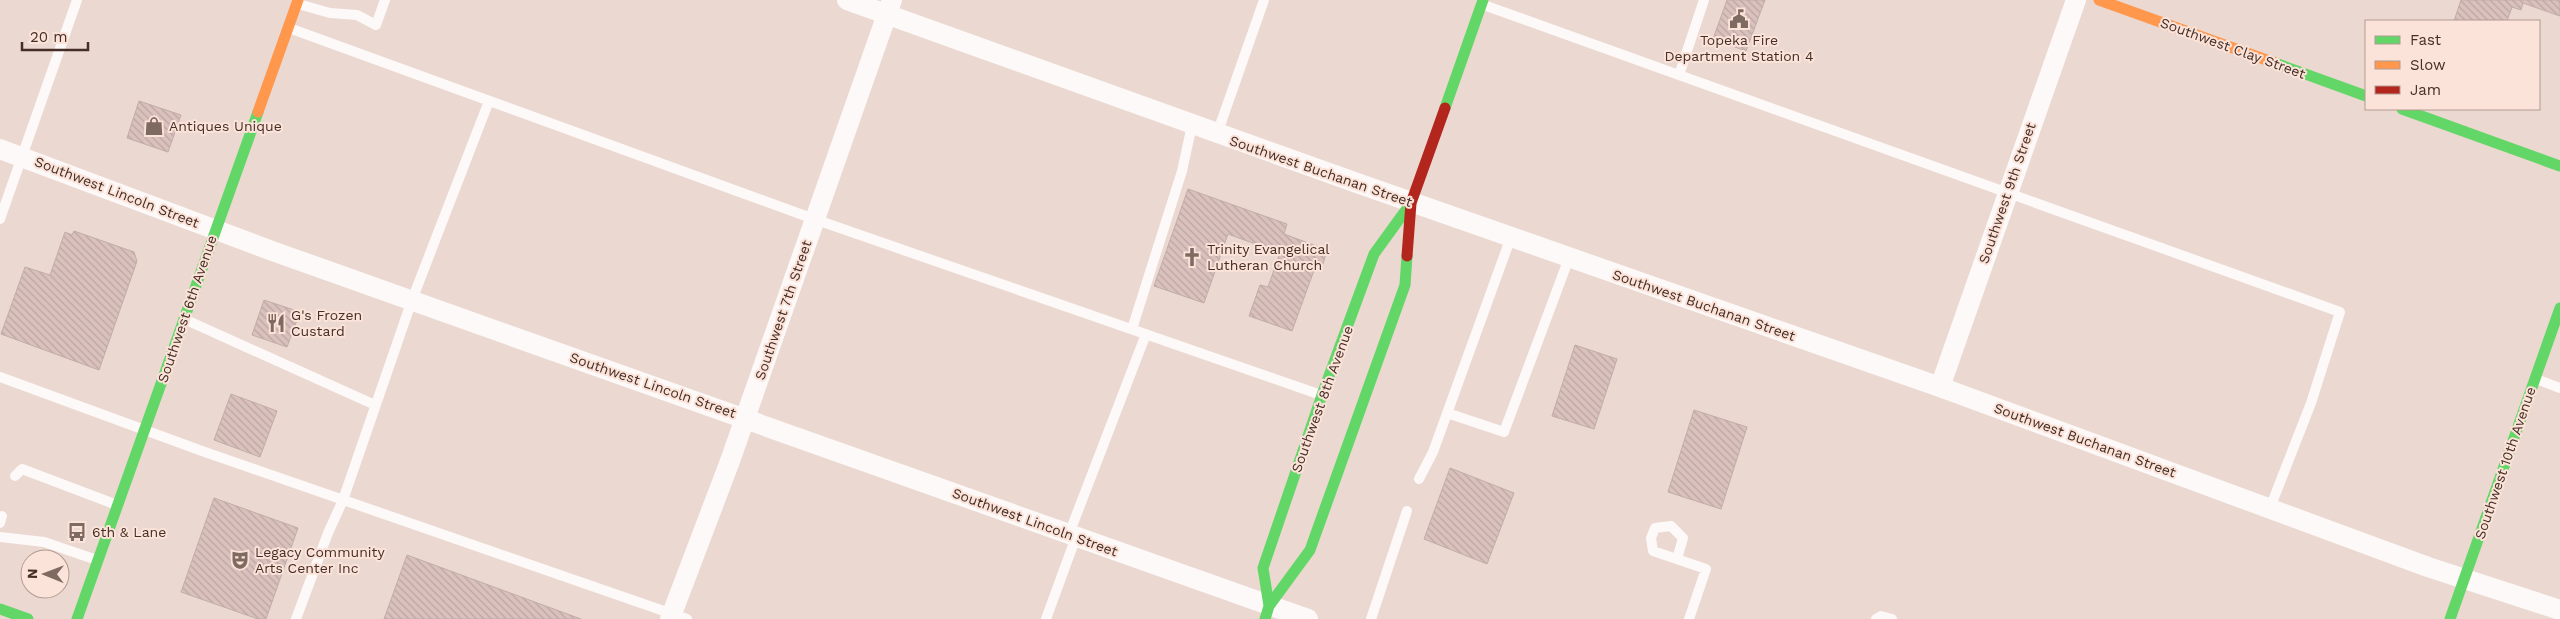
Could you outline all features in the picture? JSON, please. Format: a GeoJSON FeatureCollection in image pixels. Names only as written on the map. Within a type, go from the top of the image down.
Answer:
{"type":"FeatureCollection","features":[{"type":"Feature","properties":{"kind":"street","name":"Southwest Buchanan Street"},"geometry":{"type":"LineString","coordinates":[[847,0],[889,7],[1192,125],[1940,387],[2464,578],[2560,610]]}},
{"type":"Feature","properties":{"kind":"street","name":"Southwest 9th Street"},"geometry":{"type":"LineString","coordinates":[[1940,387],[2076,0]]}},
{"type":"Feature","properties":{"kind":"street","name":"Southwest Clay Street"},"geometry":{"type":"LineString","coordinates":[[2099,0],[2365,96]]}},
{"type":"Feature","properties":{"kind":"street","name":"Southwest 6th Avenue"},"geometry":{"type":"LineString","coordinates":[[77,619],[287,27],[298,2]]}},
{"type":"Feature","properties":{"kind":"street","name":"Southwest 8th Avenue"},"geometry":{"type":"LineString","coordinates":[[1267,612],[1310,550],[1405,285],[1412,202],[1482,2]]}},
{"type":"Feature","properties":{"kind":"street","name":"Southwest 7th Street"},"geometry":{"type":"LineString","coordinates":[[676,617],[889,7]]}},
{"type":"Feature","properties":{"kind":"street"},"geometry":{"type":"LineString","coordinates":[[2405,110],[2560,166]]}},
{"type":"Feature","properties":{"kind":"street","name":"Southwest Lincoln Street"},"geometry":{"type":"LineString","coordinates":[[0,148],[215,230],[1073,535],[1267,612],[1308,619]]}},
{"type":"Feature","properties":{"kind":"street","name":"Southwest 8th Avenue"},"geometry":{"type":"LineString","coordinates":[[1267,612],[1263,568],[1322,395],[1374,254],[1412,202]]}},
{"type":"Feature","properties":{"kind":"street","name":"Southwest 10th Avenue"},"geometry":{"type":"LineString","coordinates":[[2450,619],[2560,308]]}},
{"type":"Feature","properties":{"kind":"street"},"geometry":{"type":"LineString","coordinates":[[0,609],[28,619]]}},
{"type":"Feature","properties":{"kind":"lane"},"geometry":{"type":"LineString","coordinates":[[0,219],[77,0]]}},
{"type":"Feature","properties":{"kind":"lane"},"geometry":{"type":"LineString","coordinates":[[298,2],[330,13],[357,15],[376,25],[386,0]]}},
{"type":"Feature","properties":{"kind":"lane"},"geometry":{"type":"LineString","coordinates":[[1217,134],[1264,0]]}},
{"type":"Feature","properties":{"kind":"lane"},"geometry":{"type":"LineString","coordinates":[[1468,0],[1482,2],[1679,76],[2340,312],[2310,402],[2270,508]]}},
{"type":"Feature","properties":{"kind":"lane"},"geometry":{"type":"LineString","coordinates":[[1679,76],[1704,0]]}},
{"type":"Feature","properties":{"kind":"lane"},"geometry":{"type":"LineString","coordinates":[[287,27],[814,219],[1322,395]]}},
{"type":"Feature","properties":{"kind":"lane"},"geometry":{"type":"LineString","coordinates":[[296,619],[342,500],[412,300],[489,101]]}},
{"type":"Feature","properties":{"kind":"lane"},"geometry":{"type":"LineString","coordinates":[[1132,329],[1182,171],[1192,125]]}},
{"type":"Feature","properties":{"kind":"lane"},"geometry":{"type":"LineString","coordinates":[[1420,479],[1433,452],[1510,237]]}},
{"type":"Feature","properties":{"kind":"lane"},"geometry":{"type":"LineString","coordinates":[[1447,413],[1504,432],[1569,258]]}},
{"type":"Feature","properties":{"kind":"lane"},"geometry":{"type":"LineString","coordinates":[[184,318],[375,405]]}},
{"type":"Feature","properties":{"kind":"lane"},"geometry":{"type":"LineString","coordinates":[[1046,619],[1073,535],[1146,334]]}},
{"type":"Feature","properties":{"kind":"lane"},"geometry":{"type":"LineString","coordinates":[[0,377],[676,617]]}},
{"type":"Feature","properties":{"kind":"lane"},"geometry":{"type":"LineString","coordinates":[[2535,378],[2560,388]]}},
{"type":"Feature","properties":{"kind":"lane"},"geometry":{"type":"LineString","coordinates":[[15,476],[22,469],[118,505]]}},
{"type":"Feature","properties":{"kind":"lane"},"geometry":{"type":"LineString","coordinates":[[1371,619],[1407,511]]}},
{"type":"Feature","properties":{"kind":"lane"},"geometry":{"type":"LineString","coordinates":[[0,537],[44,542],[98,560]]}},
{"type":"Feature","properties":{"kind":"lane"},"geometry":{"type":"LineString","coordinates":[[1677,559],[1706,568],[1689,619]]}},
{"type":"Feature","properties":{"kind":"lane"},"geometry":{"type":"LineString","coordinates":[[1876,619],[1881,616],[1892,619]]}},
{"type":"Feature","properties":{"kind":"building","name":"Topeka Fire Department Station 4"},"geometry":{"type":"Polygon","coordinates":[[[1727,0],[1765,0],[1746,51],[1713,39],[1727,0]]]}},
{"type":"Feature","properties":{"kind":"building"},"geometry":{"type":"Polygon","coordinates":[[[2461,0],[2560,0],[2560,16],[2523,3],[2521,10],[2512,7],[2507,20],[2454,20],[2461,0]]]}},
{"type":"Feature","properties":{"kind":"building","name":"Antiques Unique"},"geometry":{"type":"Polygon","coordinates":[[[139,101],[181,115],[168,152],[127,138],[139,101]]]}},
{"type":"Feature","properties":{"kind":"building","name":"Trinity Evangelical Lutheran Church"},"geometry":{"type":"Polygon","coordinates":[[[1188,189],[1287,224],[1284,234],[1327,250],[1323,264],[1317,262],[1292,331],[1249,316],[1260,285],[1268,287],[1280,253],[1228,234],[1204,303],[1154,286],[1188,189]]]}},
{"type":"Feature","properties":{"kind":"building"},"geometry":{"type":"Polygon","coordinates":[[[74,231],[134,252],[137,261],[99,370],[1,334],[25,267],[50,275],[65,232],[72,235],[74,231]]]}},
{"type":"Feature","properties":{"kind":"building","name":"G's Frozen Custard"},"geometry":{"type":"Polygon","coordinates":[[[264,300],[300,312],[287,347],[252,335],[264,300]]]}},
{"type":"Feature","properties":{"kind":"building"},"geometry":{"type":"Polygon","coordinates":[[[1575,345],[1617,359],[1594,429],[1552,416],[1575,345]]]}},
{"type":"Feature","properties":{"kind":"building"},"geometry":{"type":"Polygon","coordinates":[[[231,394],[277,411],[260,457],[214,440],[231,394]]]}},
{"type":"Feature","properties":{"kind":"building"},"geometry":{"type":"Polygon","coordinates":[[[1694,410],[1747,427],[1721,509],[1668,492],[1694,410]]]}},
{"type":"Feature","properties":{"kind":"building"},"geometry":{"type":"Polygon","coordinates":[[[1450,468],[1514,493],[1487,564],[1424,539],[1450,468]]]}},
{"type":"Feature","properties":{"kind":"building","name":"Legacy Community Arts Center Inc"},"geometry":{"type":"Polygon","coordinates":[[[214,498],[298,528],[266,619],[258,619],[181,592],[214,498]]]}},
{"type":"Feature","properties":{"kind":"building"},"geometry":{"type":"Polygon","coordinates":[[[407,555],[581,619],[384,619],[407,555]]]}},
{"type":"Feature","properties":{"kind":"traffic: fast"},"geometry":{"type":"LineString","coordinates":[[1445,108],[1483,0]]}},
{"type":"Feature","properties":{"kind":"traffic: fast"},"geometry":{"type":"LineString","coordinates":[[2275,63],[2365,96]]}},
{"type":"Feature","properties":{"kind":"traffic: fast"},"geometry":{"type":"LineString","coordinates":[[2405,110],[2560,166]]}},
{"type":"Feature","properties":{"kind":"traffic: fast"},"geometry":{"type":"LineString","coordinates":[[77,619],[258,112]]}},
{"type":"Feature","properties":{"kind":"traffic: fast"},"geometry":{"type":"LineString","coordinates":[[1269,606],[1263,568],[1322,395],[1374,254],[1411,203]]}},
{"type":"Feature","properties":{"kind":"traffic: fast"},"geometry":{"type":"LineString","coordinates":[[1265,619],[1269,606],[1310,550],[1405,285],[1407,256]]}},
{"type":"Feature","properties":{"kind":"traffic: fast"},"geometry":{"type":"LineString","coordinates":[[2450,619],[2560,308]]}},
{"type":"Feature","properties":{"kind":"traffic: fast"},"geometry":{"type":"LineString","coordinates":[[0,609],[28,619]]}},
{"type":"Feature","properties":{"kind":"traffic: slow"},"geometry":{"type":"LineString","coordinates":[[258,112],[298,0]]}},
{"type":"Feature","properties":{"kind":"traffic: slow"},"geometry":{"type":"LineString","coordinates":[[2099,0],[2275,63]]}},
{"type":"Feature","properties":{"kind":"traffic: jam"},"geometry":{"type":"LineString","coordinates":[[1407,256],[1411,203],[1445,108]]}},
{"type":"Feature","properties":{"kind":"place","name":"Topeka Fire Department Station 4"},"geometry":{"type":"Point","coordinates":[1739,19]}},
{"type":"Feature","properties":{"kind":"place","name":"Antiques Unique"},"geometry":{"type":"Point","coordinates":[154,126]}},
{"type":"Feature","properties":{"kind":"place","name":"Trinity Evangelical Lutheran Church"},"geometry":{"type":"Point","coordinates":[1192,257]}},
{"type":"Feature","properties":{"kind":"place","name":"G's Frozen Custard"},"geometry":{"type":"Point","coordinates":[276,323]}},
{"type":"Feature","properties":{"kind":"place","name":"6th & Lane"},"geometry":{"type":"Point","coordinates":[77,532]}},
{"type":"Feature","properties":{"kind":"place","name":"Legacy Community Arts Center Inc"},"geometry":{"type":"Point","coordinates":[240,560]}}]}
